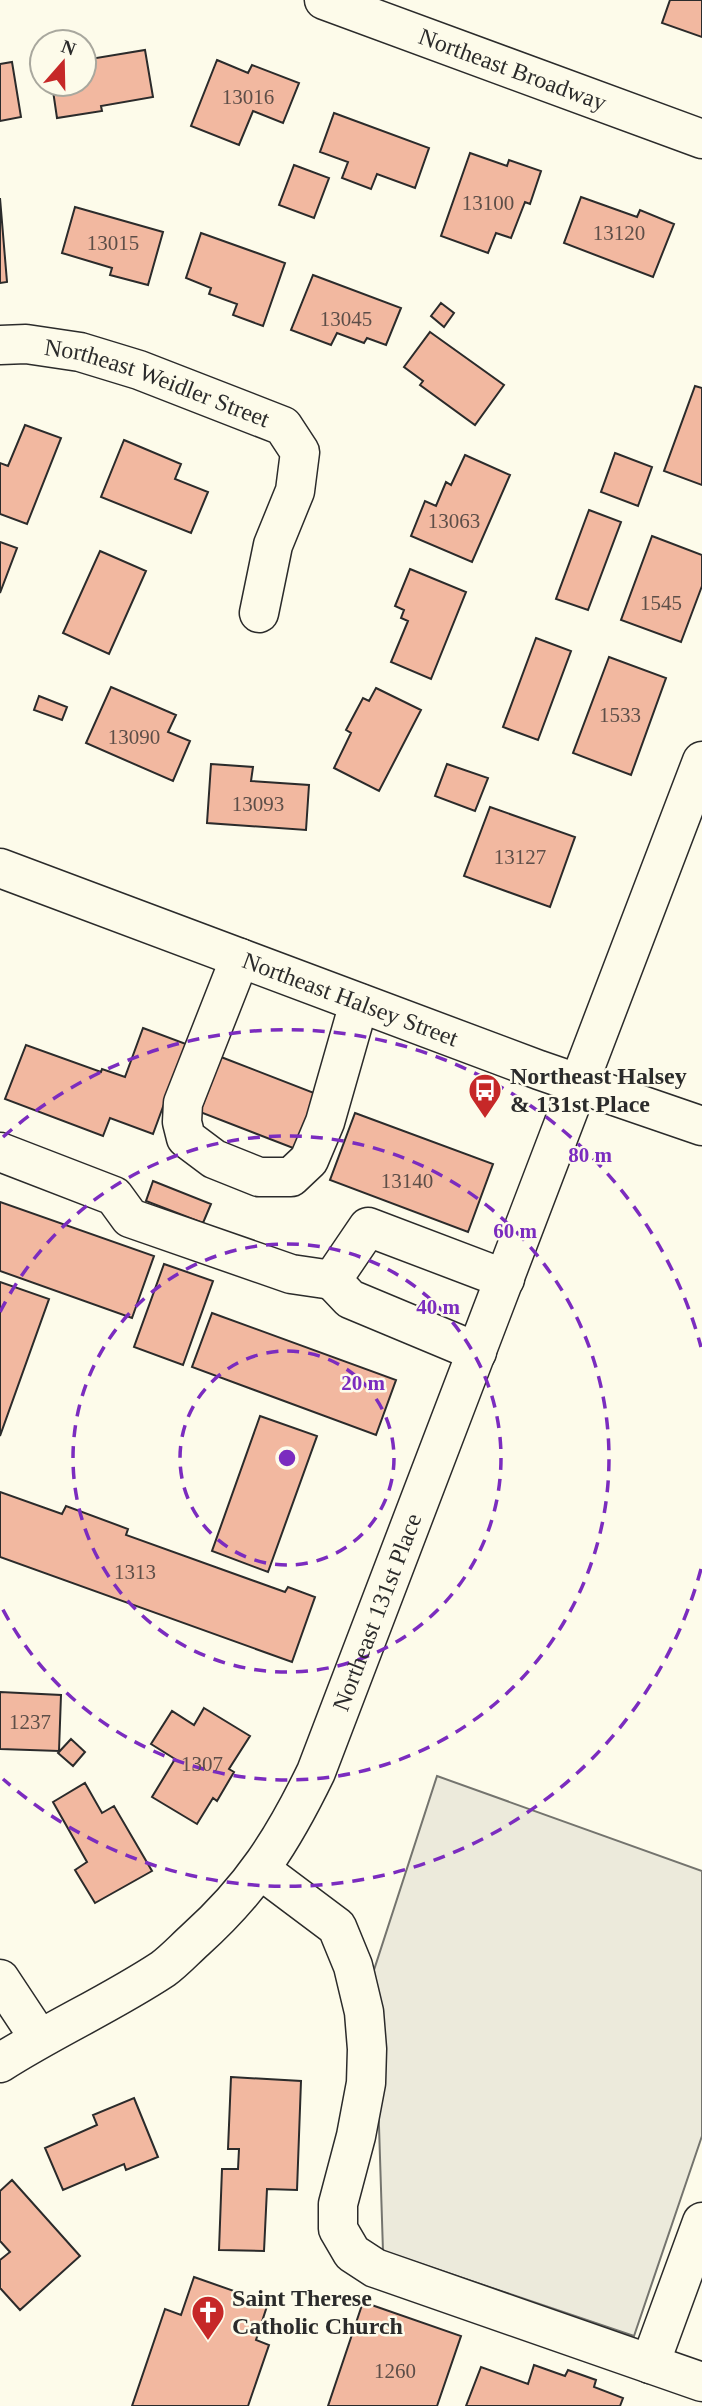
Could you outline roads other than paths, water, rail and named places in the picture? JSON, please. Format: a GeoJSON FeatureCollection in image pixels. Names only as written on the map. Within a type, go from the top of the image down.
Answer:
{"type":"FeatureCollection","features":[{"type":"Feature","properties":{"kind":"street","name":"Northeast Broadway"},"geometry":{"type":"LineString","coordinates":[[324,0],[702,139]]}},
{"type":"Feature","properties":{"kind":"street","name":"Northeast Weidler Street"},"geometry":{"type":"LineString","coordinates":[[0,345],[26,344],[80,352],[139,370],[283,426],[300,452],[297,478],[295,491],[273,545],[259,612]]}},
{"type":"Feature","properties":{"kind":"street","name":"Northeast 131st Place"},"geometry":{"type":"LineString","coordinates":[[0,2063],[165,1967],[217,1920],[261,1870],[292,1823],[316,1772],[702,761]]}},
{"type":"Feature","properties":{"kind":"street","name":"Northeast Halsey Street"},"geometry":{"type":"LineString","coordinates":[[0,868],[579,1084],[702,1126]]}},
{"type":"Feature","properties":{"kind":"street"},"geometry":{"type":"LineString","coordinates":[[240,958],[183,1102],[182,1122],[186,1139],[214,1159],[259,1177],[291,1177],[309,1160],[325,1122],[359,1003]]}},
{"type":"Feature","properties":{"kind":"street"},"geometry":{"type":"LineString","coordinates":[[0,1152],[114,1196],[130,1218],[291,1274],[332,1280],[350,1299],[477,1352]]}},
{"type":"Feature","properties":{"kind":"street"},"geometry":{"type":"LineString","coordinates":[[332,1280],[369,1227],[505,1279]]}},
{"type":"Feature","properties":{"kind":"street"},"geometry":{"type":"LineString","coordinates":[[261,1870],[337,1927],[358,1986],[365,2024],[366,2083],[356,2136],[338,2204],[338,2229],[352,2253],[375,2268],[702,2382]]}},
{"type":"Feature","properties":{"kind":"street"},"geometry":{"type":"LineString","coordinates":[[0,1979],[39,2038]]}},
{"type":"Feature","properties":{"kind":"street"},"geometry":{"type":"LineString","coordinates":[[650,2364],[702,2222]]}},
{"type":"Feature","properties":{"kind":"place","name":"Northeast Halsey & 131st Place"},"geometry":{"type":"Point","coordinates":[485,1120]}},
{"type":"Feature","properties":{"kind":"place","name":"Saint Therese Catholic Church"},"geometry":{"type":"Point","coordinates":[208,2342]}}]}
